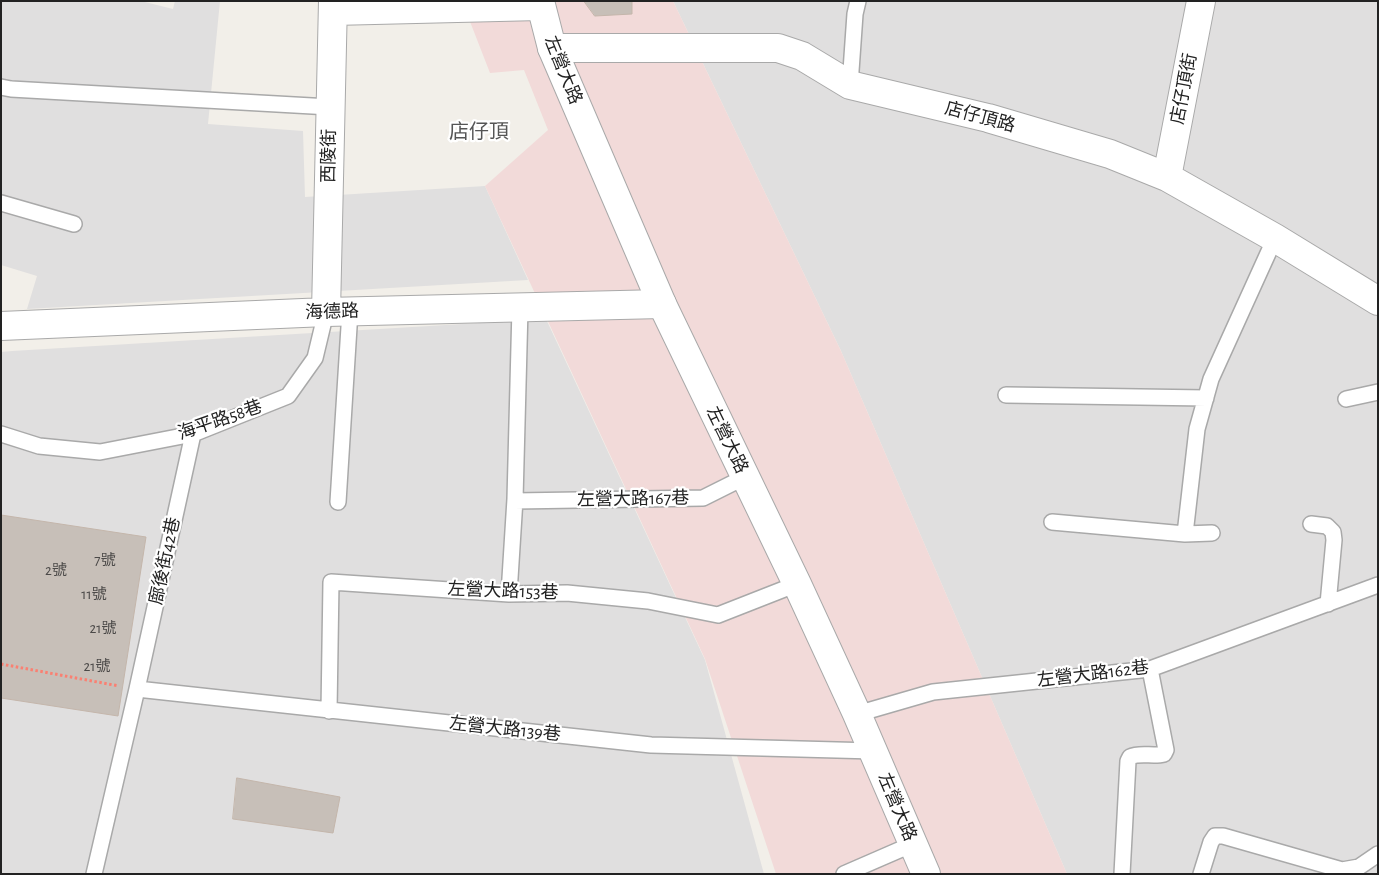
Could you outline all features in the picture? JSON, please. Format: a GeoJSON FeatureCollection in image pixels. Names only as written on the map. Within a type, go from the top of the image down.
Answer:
{"type":"FeatureCollection","features":[{"type":"Feature","properties":{"kind":"street","name":"店仔頂街"},"geometry":{"type":"LineString","coordinates":[[1167,176],[1201,1]]}},
{"type":"Feature","properties":{"kind":"street"},"geometry":{"type":"LineString","coordinates":[[333,6],[540,4]]}},
{"type":"Feature","properties":{"kind":"street","name":"左營大路"},"geometry":{"type":"LineString","coordinates":[[540,4],[552,48],[662,304],[797,584],[874,751],[926,874]]}},
{"type":"Feature","properties":{"kind":"street","name":"西陵街"},"geometry":{"type":"LineString","coordinates":[[333,6],[330,107],[338,311]]}},
{"type":"Feature","properties":{"kind":"street","name":"店仔頂路"},"geometry":{"type":"LineString","coordinates":[[552,48],[778,48],[802,56],[850,85],[988,118],[1110,154],[1167,176],[1275,238],[1378,301]]}},
{"type":"Feature","properties":{"kind":"street","name":"海德路"},"geometry":{"type":"LineString","coordinates":[[1,326],[338,311],[662,304]]}},
{"type":"Feature","properties":{"kind":"lane"},"geometry":{"type":"LineString","coordinates":[[850,85],[855,14],[858,1]]}},
{"type":"Feature","properties":{"kind":"lane"},"geometry":{"type":"LineString","coordinates":[[1,87],[330,107]]}},
{"type":"Feature","properties":{"kind":"lane"},"geometry":{"type":"LineString","coordinates":[[1,203],[74,224]]}},
{"type":"Feature","properties":{"kind":"lane"},"geometry":{"type":"LineString","coordinates":[[1184,534],[1197,429],[1211,379],[1275,238]]}},
{"type":"Feature","properties":{"kind":"lane"},"geometry":{"type":"LineString","coordinates":[[508,594],[515,501],[520,308]]}},
{"type":"Feature","properties":{"kind":"lane"},"geometry":{"type":"LineString","coordinates":[[338,311],[338,502]]}},
{"type":"Feature","properties":{"kind":"lane","name":"海平路58巷"},"geometry":{"type":"LineString","coordinates":[[1,434],[39,446],[100,452],[193,434],[288,396],[314,358],[338,311]]}},
{"type":"Feature","properties":{"kind":"lane"},"geometry":{"type":"LineString","coordinates":[[1346,399],[1378,392]]}},
{"type":"Feature","properties":{"kind":"lane"},"geometry":{"type":"LineString","coordinates":[[1006,395],[1206,398]]}},
{"type":"Feature","properties":{"kind":"lane","name":"廍後街42巷"},"geometry":{"type":"LineString","coordinates":[[94,874],[193,434]]}},
{"type":"Feature","properties":{"kind":"lane","name":"左營大路167巷"},"geometry":{"type":"LineString","coordinates":[[515,501],[703,498],[745,477]]}},
{"type":"Feature","properties":{"kind":"lane"},"geometry":{"type":"LineString","coordinates":[[1052,522],[1184,534],[1212,533]]}},
{"type":"Feature","properties":{"kind":"lane"},"geometry":{"type":"LineString","coordinates":[[1311,524],[1326,526],[1333,532],[1334,540],[1328,604]]}},
{"type":"Feature","properties":{"kind":"lane","name":"左營大路153巷"},"geometry":{"type":"LineString","coordinates":[[329,711],[331,582],[508,594],[567,593],[639,600],[718,615],[797,584]]}},
{"type":"Feature","properties":{"kind":"lane","name":"左營大路162巷"},"geometry":{"type":"LineString","coordinates":[[857,714],[933,692],[1150,670],[1378,585]]}},
{"type":"Feature","properties":{"kind":"lane"},"geometry":{"type":"LineString","coordinates":[[1122,874],[1128,761],[1134,755],[1159,755],[1164,754],[1166,750],[1150,670]]}},
{"type":"Feature","properties":{"kind":"lane","name":"左營大路139巷"},"geometry":{"type":"LineString","coordinates":[[137,689],[651,745],[874,751]]}},
{"type":"Feature","properties":{"kind":"lane"},"geometry":{"type":"LineString","coordinates":[[1201,874],[1211,842],[1215,836],[1223,836],[1342,870],[1359,867],[1378,854]]}},
{"type":"Feature","properties":{"kind":"lane"},"geometry":{"type":"LineString","coordinates":[[844,874],[913,844]]}},
{"type":"Feature","properties":{"kind":"path"},"geometry":{"type":"LineString","coordinates":[[1,664],[137,689]]}},
{"type":"Feature","properties":{"kind":"shaded area"},"geometry":{"type":"Polygon","coordinates":[[[1,1],[141,1],[173,9],[175,1],[220,1],[208,124],[303,131],[305,197],[485,186],[528,280],[27,309],[37,276],[1,265],[1,1]]]}},
{"type":"Feature","properties":{"kind":"shaded area"},"geometry":{"type":"Polygon","coordinates":[[[462,1],[673,1],[841,351],[1067,874],[776,874],[705,659],[485,186],[548,130],[524,70],[490,73],[462,1]]]}},
{"type":"Feature","properties":{"kind":"shaded area"},"geometry":{"type":"Polygon","coordinates":[[[673,1],[1378,1],[1378,874],[1067,874],[841,351],[673,1]]]}},
{"type":"Feature","properties":{"kind":"shaded area"},"geometry":{"type":"Polygon","coordinates":[[[546,319],[705,660],[764,874],[1,874],[1,352],[546,319]]]}},
{"type":"Feature","properties":{"kind":"building"},"geometry":{"type":"Polygon","coordinates":[[[584,1],[632,1],[632,14],[595,16],[584,1]]]}},
{"type":"Feature","properties":{"kind":"building"},"geometry":{"type":"Polygon","coordinates":[[[1,515],[146,537],[118,716],[1,698],[1,515]]]}},
{"type":"Feature","properties":{"kind":"building"},"geometry":{"type":"Polygon","coordinates":[[[237,778],[340,797],[333,833],[233,819],[237,778]]]}},
{"type":"Feature","properties":{"kind":"district","name":"店仔頂"},"geometry":{"type":"Point","coordinates":[479,132]}}]}
